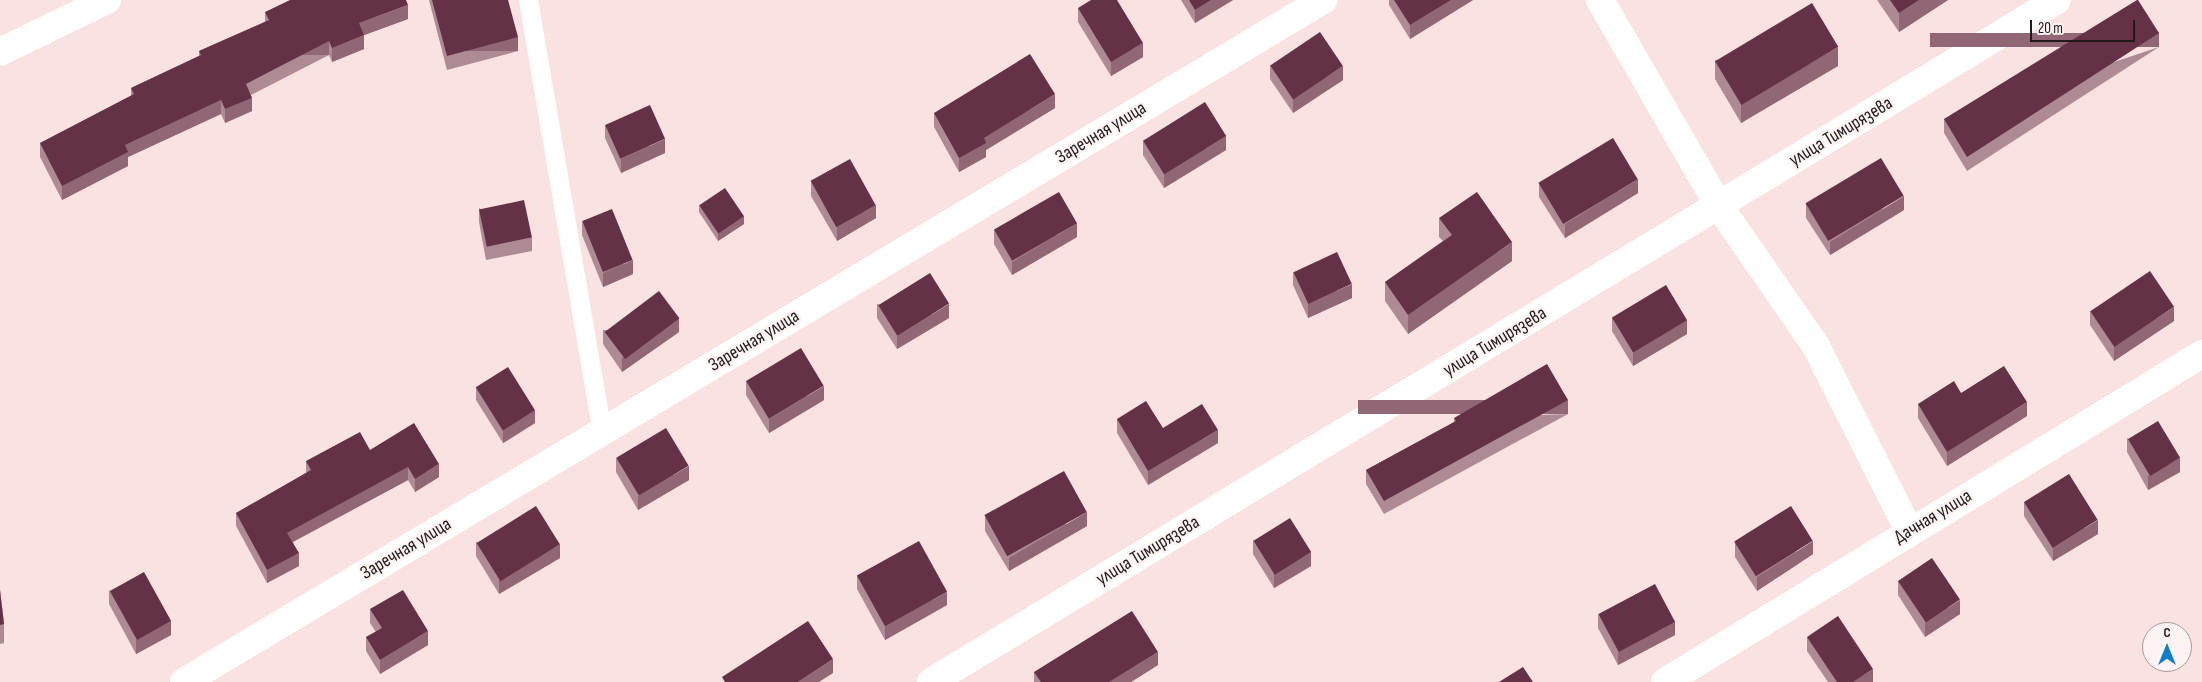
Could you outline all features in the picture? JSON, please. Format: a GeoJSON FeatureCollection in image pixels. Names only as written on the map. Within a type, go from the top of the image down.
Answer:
{"type":"FeatureCollection","features":[{"type":"Feature","properties":{"kind":"street"},"geometry":{"type":"LineString","coordinates":[[0,52],[107,0]]}},
{"type":"Feature","properties":{"kind":"street","name":"Заречная улица"},"geometry":{"type":"LineString","coordinates":[[184,682],[1323,0]]}},
{"type":"Feature","properties":{"kind":"street"},"geometry":{"type":"LineString","coordinates":[[1600,0],[1720,206],[1816,346],[1909,532]]}},
{"type":"Feature","properties":{"kind":"street","name":"улица Тимирязева"},"geometry":{"type":"LineString","coordinates":[[931,682],[1720,206],[2057,0]]}},
{"type":"Feature","properties":{"kind":"street","name":"Дачная улица"},"geometry":{"type":"LineString","coordinates":[[1665,682],[2202,354]]}},
{"type":"Feature","properties":{"kind":"lane"},"geometry":{"type":"LineString","coordinates":[[528,0],[602,432]]}},
{"type":"Feature","properties":{"kind":"building"},"geometry":{"type":"Polygon","coordinates":[[[290,0],[406,0],[408,5],[359,23],[364,35],[332,48],[329,41],[246,84],[252,98],[225,109],[221,100],[125,145],[128,152],[62,186],[40,143],[134,94],[131,88],[201,55],[199,51],[269,20],[265,12],[290,0]]]}},
{"type":"Feature","properties":{"kind":"building"},"geometry":{"type":"Polygon","coordinates":[[[432,0],[508,0],[518,37],[447,56],[432,0]]]}},
{"type":"Feature","properties":{"kind":"building"},"geometry":{"type":"Polygon","coordinates":[[[1091,0],[1117,0],[1143,43],[1111,62],[1078,8],[1091,0]]]}},
{"type":"Feature","properties":{"kind":"building"},"geometry":{"type":"Polygon","coordinates":[[[1189,0],[1211,0],[1195,10],[1189,0]]]}},
{"type":"Feature","properties":{"kind":"building"},"geometry":{"type":"Polygon","coordinates":[[[1394,0],[1451,0],[1410,25],[1394,0]]]}},
{"type":"Feature","properties":{"kind":"building"},"geometry":{"type":"Polygon","coordinates":[[[1890,0],[1919,0],[1899,13],[1890,0]]]}},
{"type":"Feature","properties":{"kind":"building"},"geometry":{"type":"Polygon","coordinates":[[[2137,0],[2159,33],[1967,157],[1944,119],[2137,0]]]}},
{"type":"Feature","properties":{"kind":"building"},"geometry":{"type":"Polygon","coordinates":[[[1812,3],[1838,47],[1741,105],[1715,61],[1812,3]]]}},
{"type":"Feature","properties":{"kind":"building"},"geometry":{"type":"Polygon","coordinates":[[[1320,32],[1343,66],[1293,100],[1270,66],[1320,32]]]}},
{"type":"Feature","properties":{"kind":"building"},"geometry":{"type":"Polygon","coordinates":[[[1030,54],[1055,94],[984,138],[986,143],[959,158],[934,113],[1030,54]]]}},
{"type":"Feature","properties":{"kind":"building"},"geometry":{"type":"Polygon","coordinates":[[[1205,102],[1226,136],[1164,175],[1143,141],[1205,102]]]}},
{"type":"Feature","properties":{"kind":"building"},"geometry":{"type":"Polygon","coordinates":[[[650,105],[665,139],[620,159],[605,125],[650,105]]]}},
{"type":"Feature","properties":{"kind":"building"},"geometry":{"type":"Polygon","coordinates":[[[1613,138],[1638,179],[1563,224],[1538,183],[1613,138]]]}},
{"type":"Feature","properties":{"kind":"building"},"geometry":{"type":"Polygon","coordinates":[[[1881,158],[1904,196],[1828,241],[1806,203],[1881,158]]]}},
{"type":"Feature","properties":{"kind":"building"},"geometry":{"type":"Polygon","coordinates":[[[850,159],[876,205],[836,227],[811,181],[850,159]]]}},
{"type":"Feature","properties":{"kind":"building"},"geometry":{"type":"Polygon","coordinates":[[[725,188],[744,216],[718,234],[699,205],[725,188]]]}},
{"type":"Feature","properties":{"kind":"building"},"geometry":{"type":"Polygon","coordinates":[[[1059,192],[1077,223],[1012,261],[994,230],[1059,192]]]}},
{"type":"Feature","properties":{"kind":"building"},"geometry":{"type":"Polygon","coordinates":[[[1477,192],[1512,242],[1408,315],[1385,282],[1452,235],[1439,218],[1477,192]]]}},
{"type":"Feature","properties":{"kind":"building"},"geometry":{"type":"Polygon","coordinates":[[[524,200],[532,237],[487,247],[479,210],[524,200]]]}},
{"type":"Feature","properties":{"kind":"building"},"geometry":{"type":"Polygon","coordinates":[[[612,209],[633,260],[603,272],[582,221],[612,209]]]}},
{"type":"Feature","properties":{"kind":"building"},"geometry":{"type":"Polygon","coordinates":[[[1337,252],[1352,284],[1308,304],[1293,272],[1337,252]]]}},
{"type":"Feature","properties":{"kind":"building"},"geometry":{"type":"Polygon","coordinates":[[[2150,271],[2174,307],[2114,347],[2090,311],[2150,271]]]}},
{"type":"Feature","properties":{"kind":"building"},"geometry":{"type":"Polygon","coordinates":[[[930,273],[949,304],[897,336],[878,305],[930,273]]]}},
{"type":"Feature","properties":{"kind":"building"},"geometry":{"type":"Polygon","coordinates":[[[1666,285],[1687,320],[1633,353],[1612,317],[1666,285]]]}},
{"type":"Feature","properties":{"kind":"building"},"geometry":{"type":"Polygon","coordinates":[[[659,291],[679,318],[625,359],[605,332],[659,291]]]}},
{"type":"Feature","properties":{"kind":"building"},"geometry":{"type":"Polygon","coordinates":[[[801,348],[824,386],[769,419],[746,381],[801,348]]]}},
{"type":"Feature","properties":{"kind":"building"},"geometry":{"type":"Polygon","coordinates":[[[1547,364],[1568,400],[1384,501],[1366,470],[1456,421],[1454,418],[1547,364]]]}},
{"type":"Feature","properties":{"kind":"building"},"geometry":{"type":"Polygon","coordinates":[[[2004,366],[2027,402],[1947,452],[1918,404],[1954,381],[1961,393],[2004,366]]]}},
{"type":"Feature","properties":{"kind":"building"},"geometry":{"type":"Polygon","coordinates":[[[508,367],[535,410],[503,430],[476,387],[508,367]]]}},
{"type":"Feature","properties":{"kind":"building"},"geometry":{"type":"Polygon","coordinates":[[[1146,401],[1163,428],[1202,404],[1218,430],[1148,471],[1117,419],[1146,401]]]}},
{"type":"Feature","properties":{"kind":"building"},"geometry":{"type":"Polygon","coordinates":[[[2158,421],[2180,458],[2150,476],[2128,439],[2158,421]]]}},
{"type":"Feature","properties":{"kind":"building"},"geometry":{"type":"Polygon","coordinates":[[[414,423],[439,464],[415,479],[408,467],[287,533],[299,553],[267,570],[236,513],[311,470],[306,461],[360,432],[370,450],[414,423]]]}},
{"type":"Feature","properties":{"kind":"building"},"geometry":{"type":"Polygon","coordinates":[[[666,428],[689,466],[639,496],[616,458],[666,428]]]}},
{"type":"Feature","properties":{"kind":"building"},"geometry":{"type":"Polygon","coordinates":[[[1064,471],[1087,512],[1007,556],[984,515],[1064,471]]]}},
{"type":"Feature","properties":{"kind":"building"},"geometry":{"type":"Polygon","coordinates":[[[2069,474],[2098,520],[2053,548],[2024,502],[2069,474]]]}},
{"type":"Feature","properties":{"kind":"building"},"geometry":{"type":"Polygon","coordinates":[[[536,506],[560,544],[500,581],[477,543],[536,506]]]}},
{"type":"Feature","properties":{"kind":"building"},"geometry":{"type":"Polygon","coordinates":[[[1791,506],[1813,541],[1756,576],[1734,542],[1791,506]]]}},
{"type":"Feature","properties":{"kind":"building"},"geometry":{"type":"Polygon","coordinates":[[[1290,518],[1311,552],[1275,575],[1254,541],[1290,518]]]}},
{"type":"Feature","properties":{"kind":"building"},"geometry":{"type":"Polygon","coordinates":[[[919,541],[947,592],[885,626],[857,575],[919,541]]]}},
{"type":"Feature","properties":{"kind":"building"},"geometry":{"type":"Polygon","coordinates":[[[1932,558],[1960,599],[1926,622],[1898,581],[1932,558]]]}},
{"type":"Feature","properties":{"kind":"building"},"geometry":{"type":"Polygon","coordinates":[[[144,572],[171,621],[137,640],[110,591],[144,572]]]}},
{"type":"Feature","properties":{"kind":"building"},"geometry":{"type":"Polygon","coordinates":[[[1655,584],[1675,622],[1619,652],[1598,614],[1655,584]]]}},
{"type":"Feature","properties":{"kind":"building"},"geometry":{"type":"Polygon","coordinates":[[[0,590],[4,624],[0,625],[0,590]]]}},
{"type":"Feature","properties":{"kind":"building"},"geometry":{"type":"Polygon","coordinates":[[[403,590],[428,631],[380,660],[366,637],[382,628],[370,609],[403,590]]]}},
{"type":"Feature","properties":{"kind":"building"},"geometry":{"type":"Polygon","coordinates":[[[1132,611],[1158,652],[1109,682],[1041,682],[1034,672],[1132,611]]]}},
{"type":"Feature","properties":{"kind":"building"},"geometry":{"type":"Polygon","coordinates":[[[1838,616],[1873,669],[1853,682],[1837,682],[1807,637],[1838,616]]]}},
{"type":"Feature","properties":{"kind":"building"},"geometry":{"type":"Polygon","coordinates":[[[808,621],[833,659],[798,682],[725,682],[722,677],[808,621]]]}},
{"type":"Feature","properties":{"kind":"building"},"geometry":{"type":"Polygon","coordinates":[[[1523,667],[1533,682],[1499,682],[1523,667]]]}}]}
